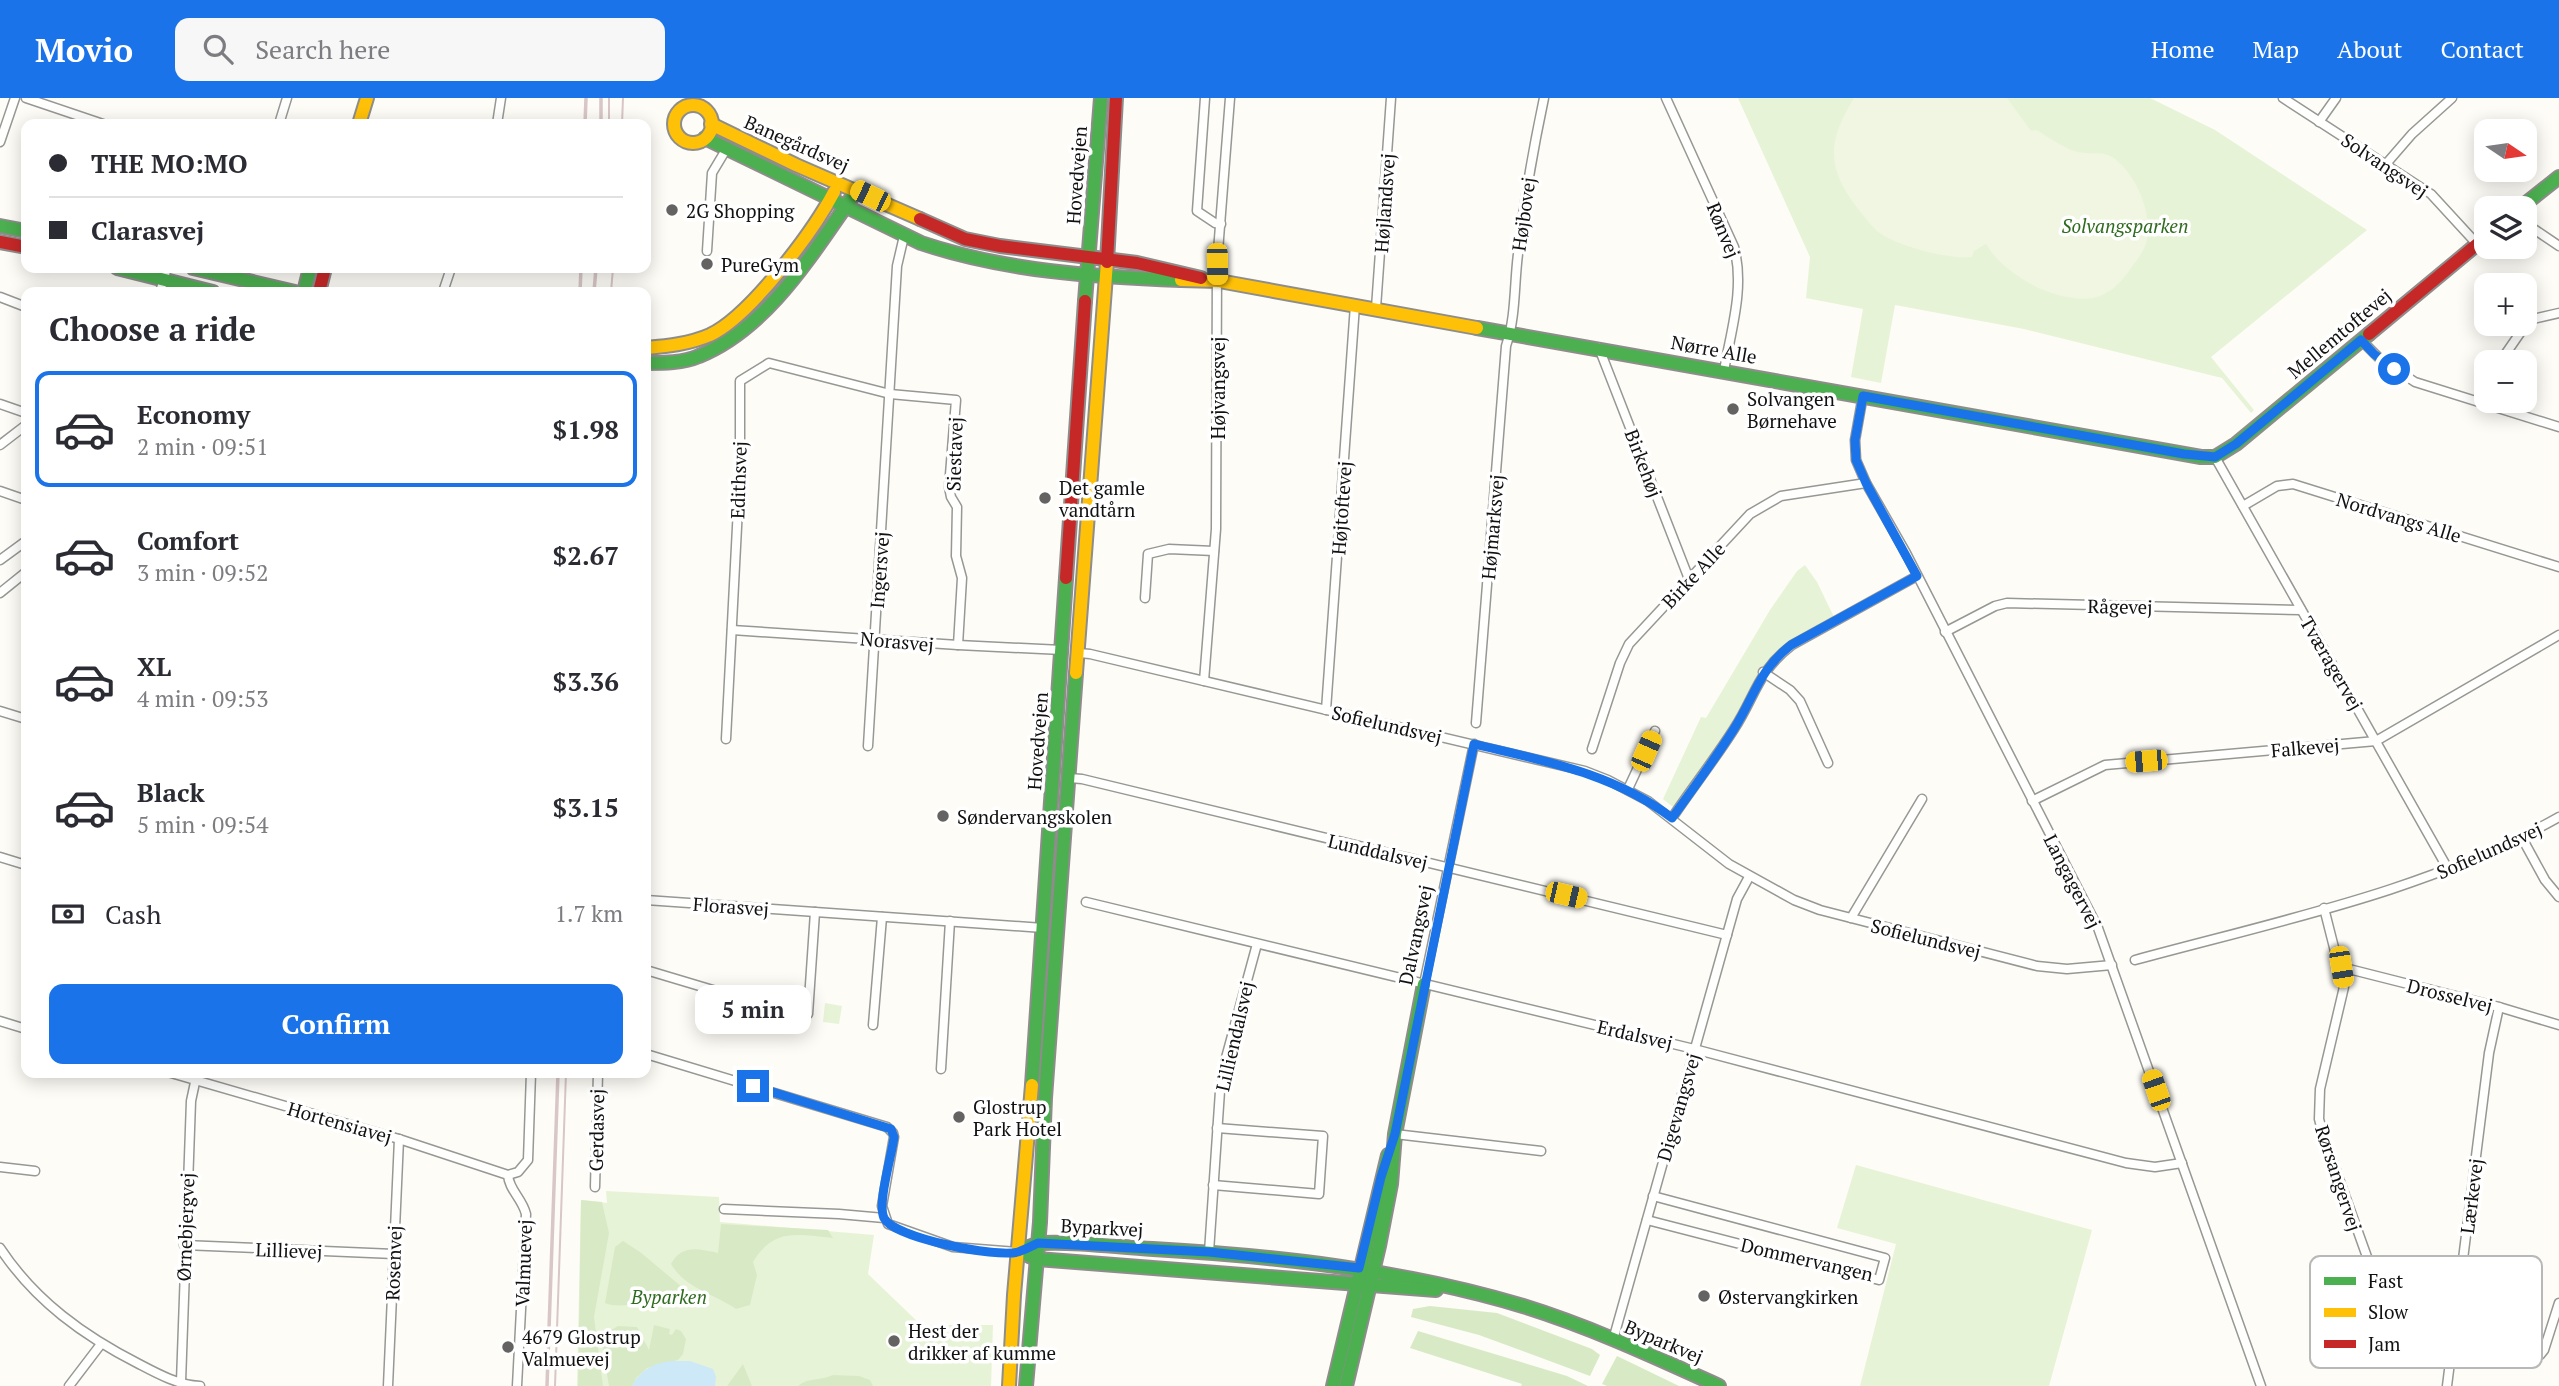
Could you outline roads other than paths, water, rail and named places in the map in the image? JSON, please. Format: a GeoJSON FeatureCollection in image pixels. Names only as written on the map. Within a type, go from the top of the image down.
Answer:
{"type":"FeatureCollection","features":[{"type":"Feature","properties":{"kind":"street"},"geometry":{"type":"LineString","coordinates":[[0,142],[15,98]]}},
{"type":"Feature","properties":{"kind":"street"},"geometry":{"type":"LineString","coordinates":[[26,98],[88,119]]}},
{"type":"Feature","properties":{"kind":"street"},"geometry":{"type":"LineString","coordinates":[[281,119],[287,98]]}},
{"type":"Feature","properties":{"kind":"street"},"geometry":{"type":"LineString","coordinates":[[361,119],[367,98]]}},
{"type":"Feature","properties":{"kind":"street"},"geometry":{"type":"LineString","coordinates":[[498,119],[501,98]]}},
{"type":"Feature","properties":{"kind":"street","name":"Hovedvejen"},"geometry":{"type":"LineString","coordinates":[[1009,1386],[1101,98]]}},
{"type":"Feature","properties":{"kind":"street","name":"Hovedvejen"},"geometry":{"type":"LineString","coordinates":[[1026,1386],[1107,276],[1116,98]]}},
{"type":"Feature","properties":{"kind":"street"},"geometry":{"type":"LineString","coordinates":[[1205,98],[1197,211],[1221,224]]}},
{"type":"Feature","properties":{"kind":"street","name":"Højvangsvej"},"geometry":{"type":"LineString","coordinates":[[1204,681],[1214,551],[1212,281],[1221,224],[1230,98]]}},
{"type":"Feature","properties":{"kind":"street","name":"Højlandsvej"},"geometry":{"type":"LineString","coordinates":[[1376,308],[1391,98]]}},
{"type":"Feature","properties":{"kind":"street","name":"Højbovej"},"geometry":{"type":"LineString","coordinates":[[1511,332],[1529,170],[1544,98]]}},
{"type":"Feature","properties":{"kind":"street","name":"Rønvej"},"geometry":{"type":"LineString","coordinates":[[1666,98],[1734,247],[1738,263],[1739,281],[1724,371]]}},
{"type":"Feature","properties":{"kind":"street","name":"Solvangsvej"},"geometry":{"type":"LineString","coordinates":[[2283,98],[2431,194],[2474,233]]}},
{"type":"Feature","properties":{"kind":"street"},"geometry":{"type":"LineString","coordinates":[[2319,122],[2336,98]]}},
{"type":"Feature","properties":{"kind":"street"},"geometry":{"type":"LineString","coordinates":[[2386,164],[2413,134],[2452,98]]}},
{"type":"Feature","properties":{"kind":"street"},"geometry":{"type":"LineString","coordinates":[[697,102],[709,115],[711,124],[705,138],[697,142],[689,142],[678,136],[674,129],[676,114],[682,108],[697,102]]}},
{"type":"Feature","properties":{"kind":"street","name":"Banegårdsvej"},"geometry":{"type":"LineString","coordinates":[[711,124],[965,239],[1000,246],[1108,258]]}},
{"type":"Feature","properties":{"kind":"street","name":"Banegårdsvej"},"geometry":{"type":"LineString","coordinates":[[705,138],[904,236],[953,254],[988,262],[1087,275]]}},
{"type":"Feature","properties":{"kind":"street","name":"Banegårdsvej"},"geometry":{"type":"LineString","coordinates":[[707,251],[712,173],[727,148]]}},
{"type":"Feature","properties":{"kind":"street"},"geometry":{"type":"LineString","coordinates":[[2535,196],[2559,177]]}},
{"type":"Feature","properties":{"kind":"street"},"geometry":{"type":"LineString","coordinates":[[651,348],[671,348],[693,343],[717,332],[734,320],[754,301],[823,212],[839,182]]}},
{"type":"Feature","properties":{"kind":"street"},"geometry":{"type":"LineString","coordinates":[[651,363],[673,362],[699,356],[722,345],[746,328],[778,294],[857,190]]}},
{"type":"Feature","properties":{"kind":"street"},"geometry":{"type":"LineString","coordinates":[[0,226],[21,230]]}},
{"type":"Feature","properties":{"kind":"street"},"geometry":{"type":"LineString","coordinates":[[2537,231],[2559,246]]}},
{"type":"Feature","properties":{"kind":"street"},"geometry":{"type":"LineString","coordinates":[[890,394],[898,255],[904,236]]}},
{"type":"Feature","properties":{"kind":"street"},"geometry":{"type":"LineString","coordinates":[[0,242],[21,246]]}},
{"type":"Feature","properties":{"kind":"street","name":"Mellemtoftevej"},"geometry":{"type":"LineString","coordinates":[[2215,457],[2236,444],[2474,247]]}},
{"type":"Feature","properties":{"kind":"street","name":"Nørre Alle"},"geometry":{"type":"LineString","coordinates":[[1108,258],[1189,273],[1212,281]]}},
{"type":"Feature","properties":{"kind":"street"},"geometry":{"type":"LineString","coordinates":[[137,273],[193,287]]}},
{"type":"Feature","properties":{"kind":"street"},"geometry":{"type":"LineString","coordinates":[[214,273],[274,287]]}},
{"type":"Feature","properties":{"kind":"street","name":"Nørre Alle"},"geometry":{"type":"LineString","coordinates":[[1087,275],[1212,281],[1511,332],[2184,454],[2215,457]]}},
{"type":"Feature","properties":{"kind":"street"},"geometry":{"type":"LineString","coordinates":[[0,297],[21,305]]}},
{"type":"Feature","properties":{"kind":"street","name":"Højtoftevej"},"geometry":{"type":"LineString","coordinates":[[1326,710],[1355,305]]}},
{"type":"Feature","properties":{"kind":"street"},"geometry":{"type":"LineString","coordinates":[[2508,350],[2529,320],[2559,313]]}},
{"type":"Feature","properties":{"kind":"street","name":"Højmarksvej"},"geometry":{"type":"LineString","coordinates":[[1476,723],[1506,346],[1511,332]]}},
{"type":"Feature","properties":{"kind":"street"},"geometry":{"type":"LineString","coordinates":[[2361,340],[2380,359],[2409,380],[2474,399]]}},
{"type":"Feature","properties":{"kind":"street","name":"Birkehøj"},"geometry":{"type":"LineString","coordinates":[[1599,348],[1689,579]]}},
{"type":"Feature","properties":{"kind":"street","name":"Edithsvej"},"geometry":{"type":"LineString","coordinates":[[726,739],[740,469],[740,381],[769,363],[890,394]]}},
{"type":"Feature","properties":{"kind":"street","name":"Ingersvej"},"geometry":{"type":"LineString","coordinates":[[868,746],[890,394]]}},
{"type":"Feature","properties":{"kind":"street","name":"Siestavej"},"geometry":{"type":"LineString","coordinates":[[890,394],[956,400],[949,487],[958,512],[956,556],[962,578],[958,646]]}},
{"type":"Feature","properties":{"kind":"street","name":"Langagervej"},"geometry":{"type":"LineString","coordinates":[[1863,396],[1855,440],[1856,460],[2084,899],[2112,965],[2261,1386]]}},
{"type":"Feature","properties":{"kind":"street"},"geometry":{"type":"LineString","coordinates":[[0,404],[21,411]]}},
{"type":"Feature","properties":{"kind":"street"},"geometry":{"type":"LineString","coordinates":[[2517,413],[2559,427]]}},
{"type":"Feature","properties":{"kind":"street"},"geometry":{"type":"LineString","coordinates":[[0,445],[21,429]]}},
{"type":"Feature","properties":{"kind":"street","name":"Tværagervej"},"geometry":{"type":"LineString","coordinates":[[2215,457],[2448,869]]}},
{"type":"Feature","properties":{"kind":"street","name":"Birke Alle"},"geometry":{"type":"LineString","coordinates":[[1592,749],[1620,663],[1629,644],[1749,514],[1781,496],[1866,483]]}},
{"type":"Feature","properties":{"kind":"street","name":"Nordvangs Alle"},"geometry":{"type":"LineString","coordinates":[[2243,506],[2277,486],[2293,484],[2559,567]]}},
{"type":"Feature","properties":{"kind":"street"},"geometry":{"type":"LineString","coordinates":[[0,491],[21,498]]}},
{"type":"Feature","properties":{"kind":"street"},"geometry":{"type":"LineString","coordinates":[[0,560],[21,545]]}},
{"type":"Feature","properties":{"kind":"street"},"geometry":{"type":"LineString","coordinates":[[1144,598],[1148,554],[1169,549],[1214,551]]}},
{"type":"Feature","properties":{"kind":"street"},"geometry":{"type":"LineString","coordinates":[[0,593],[21,576]]}},
{"type":"Feature","properties":{"kind":"street"},"geometry":{"type":"LineString","coordinates":[[1672,818],[1735,727],[1763,672],[1777,656],[1791,645],[1917,576]]}},
{"type":"Feature","properties":{"kind":"street","name":"Rågevej"},"geometry":{"type":"LineString","coordinates":[[1945,632],[1995,606],[2007,603],[2301,610]]}},
{"type":"Feature","properties":{"kind":"street","name":"Norasvej"},"geometry":{"type":"LineString","coordinates":[[732,630],[875,638],[958,646],[1062,650]]}},
{"type":"Feature","properties":{"kind":"street","name":"Falkevej"},"geometry":{"type":"LineString","coordinates":[[2032,801],[2105,765],[2376,741],[2559,635]]}},
{"type":"Feature","properties":{"kind":"street"},"geometry":{"type":"LineString","coordinates":[[1062,650],[1070,660],[1068,710],[1071,761]]}},
{"type":"Feature","properties":{"kind":"street","name":"Sofielundsvej"},"geometry":{"type":"LineString","coordinates":[[1079,653],[1585,771],[1628,789],[1672,818],[1729,864],[1806,905],[2037,966],[2067,969],[2112,965]]}},
{"type":"Feature","properties":{"kind":"street"},"geometry":{"type":"LineString","coordinates":[[1763,672],[1790,690],[1800,701],[1828,763]]}},
{"type":"Feature","properties":{"kind":"street"},"geometry":{"type":"LineString","coordinates":[[0,711],[21,717]]}},
{"type":"Feature","properties":{"kind":"street"},"geometry":{"type":"LineString","coordinates":[[1628,789],[1655,732]]}},
{"type":"Feature","properties":{"kind":"street","name":"Dalvangsvej"},"geometry":{"type":"LineString","coordinates":[[1346,1386],[1374,1271],[1391,1184],[1395,1134],[1474,744]]}},
{"type":"Feature","properties":{"kind":"street","name":"Lunddalsvej"},"geometry":{"type":"LineString","coordinates":[[1069,778],[1727,935]]}},
{"type":"Feature","properties":{"kind":"street"},"geometry":{"type":"LineString","coordinates":[[1851,918],[1922,799]]}},
{"type":"Feature","properties":{"kind":"street","name":"Sofielundsvej"},"geometry":{"type":"LineString","coordinates":[[2134,960],[2411,884],[2522,838],[2559,817]]}},
{"type":"Feature","properties":{"kind":"street"},"geometry":{"type":"LineString","coordinates":[[2522,838],[2559,897]]}},
{"type":"Feature","properties":{"kind":"street"},"geometry":{"type":"LineString","coordinates":[[0,857],[21,863]]}},
{"type":"Feature","properties":{"kind":"street","name":"Digevangsvej"},"geometry":{"type":"LineString","coordinates":[[1613,1340],[1738,894],[1749,877]]}},
{"type":"Feature","properties":{"kind":"street","name":"Florasvej"},"geometry":{"type":"LineString","coordinates":[[651,900],[1043,928]]}},
{"type":"Feature","properties":{"kind":"street","name":"Erdalsvej"},"geometry":{"type":"LineString","coordinates":[[1086,902],[1694,1048],[2126,1163],[2155,1167],[2182,1163]]}},
{"type":"Feature","properties":{"kind":"street","name":"Rørsangervej"},"geometry":{"type":"LineString","coordinates":[[2324,908],[2341,967],[2344,997],[2320,1089],[2319,1119],[2365,1256]]}},
{"type":"Feature","properties":{"kind":"street"},"geometry":{"type":"LineString","coordinates":[[769,1004],[807,1014],[816,912]]}},
{"type":"Feature","properties":{"kind":"street"},"geometry":{"type":"LineString","coordinates":[[873,1025],[882,917]]}},
{"type":"Feature","properties":{"kind":"street"},"geometry":{"type":"LineString","coordinates":[[940,1069],[950,921]]}},
{"type":"Feature","properties":{"kind":"street","name":"Lilliendalsvej"},"geometry":{"type":"LineString","coordinates":[[1209,1252],[1224,1065],[1256,944]]}},
{"type":"Feature","properties":{"kind":"street","name":"Drosselvej"},"geometry":{"type":"LineString","coordinates":[[2341,967],[2559,1025]]}},
{"type":"Feature","properties":{"kind":"street"},"geometry":{"type":"LineString","coordinates":[[651,971],[743,999]]}},
{"type":"Feature","properties":{"kind":"street","name":"Lærkevej"},"geometry":{"type":"LineString","coordinates":[[2463,1256],[2489,1053],[2499,1007]]}},
{"type":"Feature","properties":{"kind":"street"},"geometry":{"type":"LineString","coordinates":[[0,1021],[21,1027]]}},
{"type":"Feature","properties":{"kind":"street"},"geometry":{"type":"LineString","coordinates":[[651,1056],[891,1129],[894,1137],[882,1206],[884,1218],[892,1226],[953,1247],[1017,1252]]}},
{"type":"Feature","properties":{"kind":"street","name":"Ørnebjergvej"},"geometry":{"type":"LineString","coordinates":[[181,1382],[184,1245],[191,1101],[196,1078]]}},
{"type":"Feature","properties":{"kind":"street","name":"Hortensiavej"},"geometry":{"type":"LineString","coordinates":[[202,1078],[508,1175]]}},
{"type":"Feature","properties":{"kind":"street"},"geometry":{"type":"LineString","coordinates":[[508,1175],[519,1172],[528,1160],[531,1078]]}},
{"type":"Feature","properties":{"kind":"street","name":"Gerdasvej"},"geometry":{"type":"LineString","coordinates":[[595,1187],[598,1078]]}},
{"type":"Feature","properties":{"kind":"street"},"geometry":{"type":"LineString","coordinates":[[1213,1185],[1319,1194],[1323,1136],[1217,1128]]}},
{"type":"Feature","properties":{"kind":"street"},"geometry":{"type":"LineString","coordinates":[[1395,1134],[1541,1151]]}},
{"type":"Feature","properties":{"kind":"street","name":"Dalvangsvej"},"geometry":{"type":"LineString","coordinates":[[1333,1386],[1381,1177],[1395,1134]]}},
{"type":"Feature","properties":{"kind":"street","name":"Rosenvej"},"geometry":{"type":"LineString","coordinates":[[388,1386],[399,1139]]}},
{"type":"Feature","properties":{"kind":"street"},"geometry":{"type":"LineString","coordinates":[[0,1167],[35,1171]]}},
{"type":"Feature","properties":{"kind":"street","name":"Valmuevej"},"geometry":{"type":"LineString","coordinates":[[508,1175],[509,1186],[520,1199],[526,1214],[517,1386]]}},
{"type":"Feature","properties":{"kind":"street","name":"Dommervangen"},"geometry":{"type":"LineString","coordinates":[[1647,1220],[1879,1280],[1885,1258],[1653,1196]]}},
{"type":"Feature","properties":{"kind":"street"},"geometry":{"type":"LineString","coordinates":[[724,1209],[884,1218]]}},
{"type":"Feature","properties":{"kind":"street","name":"Byparkvej"},"geometry":{"type":"LineString","coordinates":[[1017,1252],[1038,1243],[1209,1252],[1359,1268],[1475,1292],[1525,1307],[1613,1340],[1718,1386]]}},
{"type":"Feature","properties":{"kind":"street","name":"Lillievej"},"geometry":{"type":"LineString","coordinates":[[184,1245],[394,1254]]}},
{"type":"Feature","properties":{"kind":"street"},"geometry":{"type":"LineString","coordinates":[[0,1248],[34,1292],[64,1319],[101,1344],[164,1378],[200,1386]]}},
{"type":"Feature","properties":{"kind":"street","name":"Byparkvej"},"geometry":{"type":"LineString","coordinates":[[1017,1252],[1037,1259],[1475,1292]]}},
{"type":"Feature","properties":{"kind":"street"},"geometry":{"type":"LineString","coordinates":[[2542,1350],[2559,1303]]}},
{"type":"Feature","properties":{"kind":"street"},"geometry":{"type":"LineString","coordinates":[[69,1386],[101,1344]]}},
{"type":"Feature","properties":{"kind":"street","name":"Lærkevej"},"geometry":{"type":"LineString","coordinates":[[2447,1386],[2449,1368]]}},
{"type":"Feature","properties":{"kind":"water"},"geometry":{"type":"Polygon","coordinates":[[[671,1361],[690,1361],[713,1369],[715,1386],[632,1386],[648,1368],[671,1361]]]}},
{"type":"Feature","properties":{"kind":"tram line"},"geometry":{"type":"LineString","coordinates":[[609,98],[609,119]]}},
{"type":"Feature","properties":{"kind":"tram line"},"geometry":{"type":"LineString","coordinates":[[622,119],[623,98]]}},
{"type":"Feature","properties":{"kind":"tram line"},"geometry":{"type":"LineString","coordinates":[[611,287],[613,273]]}},
{"type":"Feature","properties":{"kind":"tram line"},"geometry":{"type":"LineString","coordinates":[[555,1386],[566,1078]]}},
{"type":"Feature","properties":{"kind":"railway"},"geometry":{"type":"LineString","coordinates":[[585,119],[586,98]]}},
{"type":"Feature","properties":{"kind":"railway"},"geometry":{"type":"LineString","coordinates":[[601,98],[601,119]]}},
{"type":"Feature","properties":{"kind":"railway"},"geometry":{"type":"LineString","coordinates":[[580,287],[581,273]]}},
{"type":"Feature","properties":{"kind":"railway"},"geometry":{"type":"LineString","coordinates":[[594,287],[596,273]]}},
{"type":"Feature","properties":{"kind":"railway"},"geometry":{"type":"LineString","coordinates":[[547,1386],[558,1078]]}},
{"type":"Feature","properties":{"kind":"place","name":"2G Shopping"},"geometry":{"type":"Point","coordinates":[672,210]}},
{"type":"Feature","properties":{"kind":"place","name":"PureGym"},"geometry":{"type":"Point","coordinates":[707,264]}},
{"type":"Feature","properties":{"kind":"place","name":"Solvangen Børnehave"},"geometry":{"type":"Point","coordinates":[1733,409]}},
{"type":"Feature","properties":{"kind":"place","name":"Det gamle vandtårn"},"geometry":{"type":"Point","coordinates":[1045,498]}},
{"type":"Feature","properties":{"kind":"place","name":"Søndervangskolen"},"geometry":{"type":"Point","coordinates":[943,816]}},
{"type":"Feature","properties":{"kind":"place","name":"Glostrup Park Hotel"},"geometry":{"type":"Point","coordinates":[959,1117]}},
{"type":"Feature","properties":{"kind":"place","name":"Østervangkirken"},"geometry":{"type":"Point","coordinates":[1704,1296]}},
{"type":"Feature","properties":{"kind":"place","name":"Hest der drikker af kumme"},"geometry":{"type":"Point","coordinates":[894,1341]}},
{"type":"Feature","properties":{"kind":"place","name":"4679 Glostrup Valmuevej"},"geometry":{"type":"Point","coordinates":[508,1347]}},
{"type":"Feature","properties":{"kind":"park label","name":"Solvangsparken"},"geometry":{"type":"Point","coordinates":[2125,225]}},
{"type":"Feature","properties":{"kind":"park label","name":"Byparken"},"geometry":{"type":"Point","coordinates":[669,1296]}}]}
